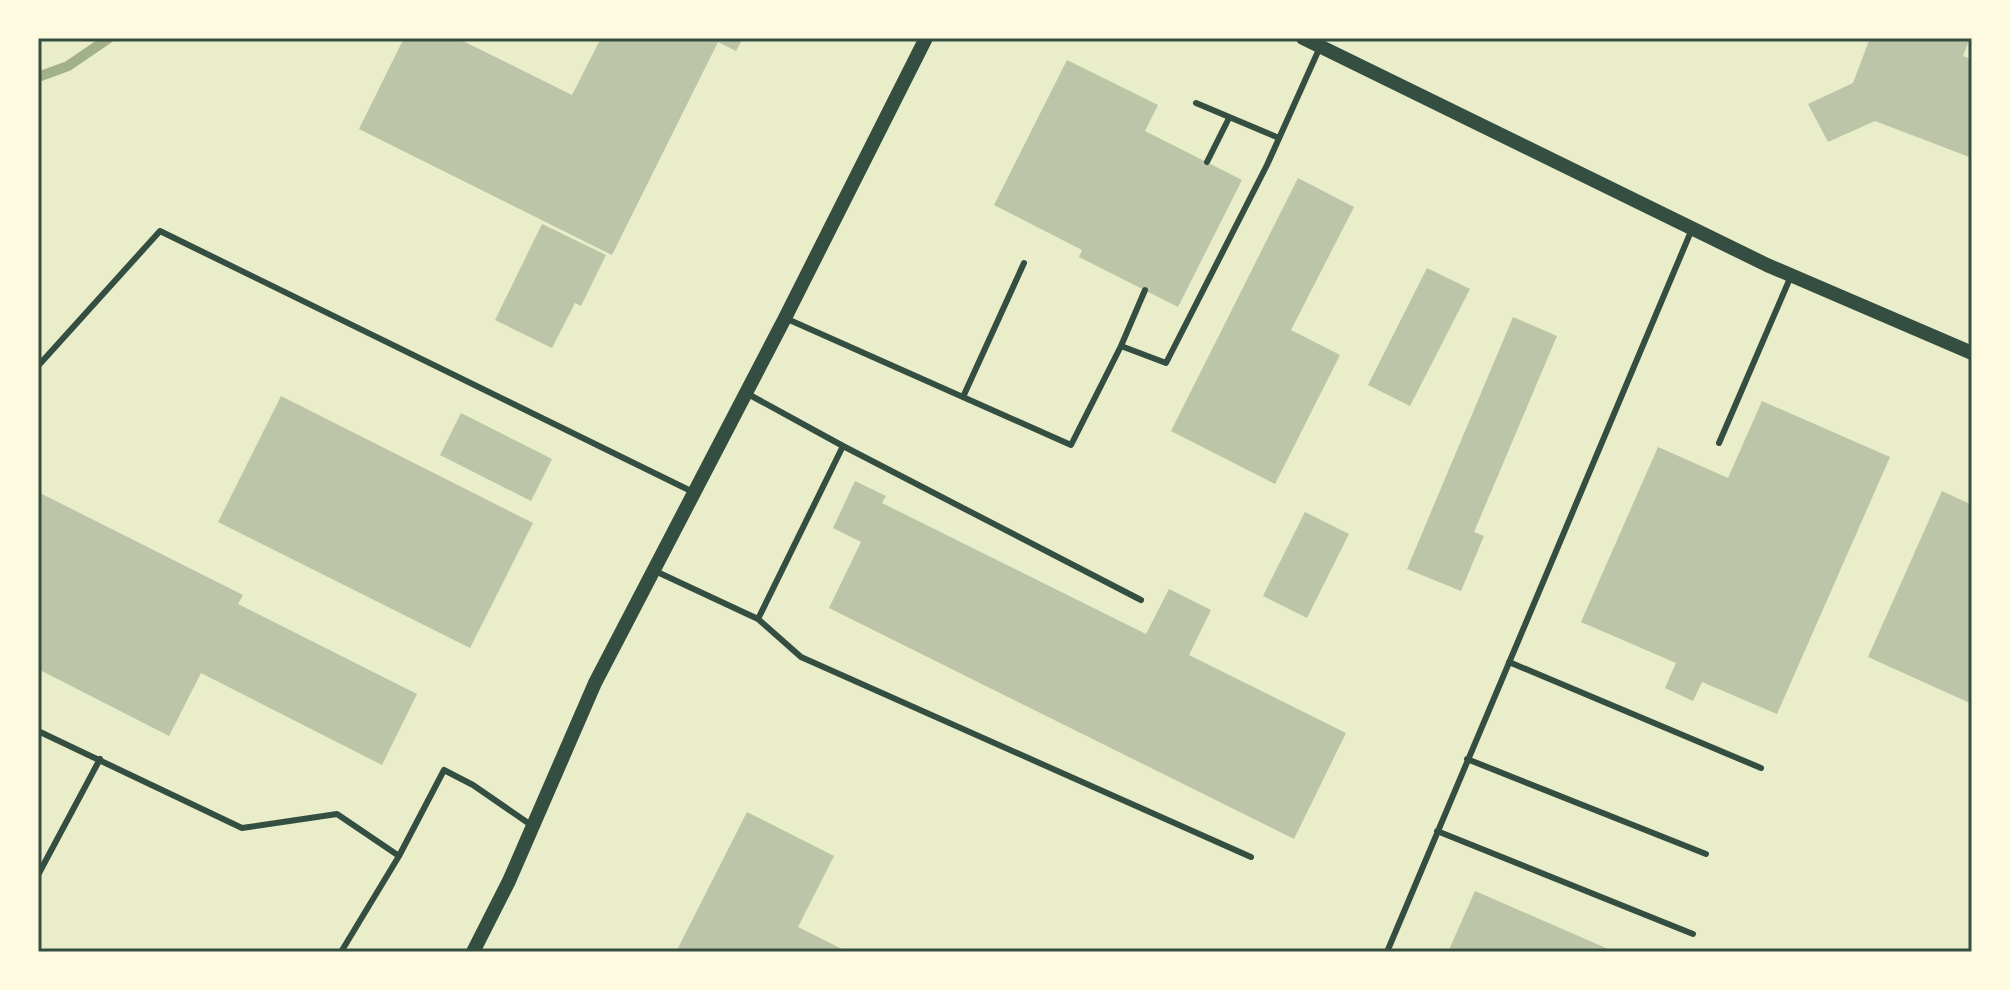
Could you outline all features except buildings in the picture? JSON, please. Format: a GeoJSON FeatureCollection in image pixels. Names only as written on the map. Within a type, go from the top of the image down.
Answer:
{"type":"FeatureCollection","features":[{"type":"Feature","properties":{"kind":"street"},"geometry":{"type":"LineString","coordinates":[[473,952],[533,827],[595,683],[926,38]]}},
{"type":"Feature","properties":{"kind":"street"},"geometry":{"type":"LineString","coordinates":[[1303,38],[1791,276],[1972,353]]}},
{"type":"Feature","properties":{"kind":"lane"},"geometry":{"type":"LineString","coordinates":[[1121,346],[1166,363],[1279,138],[1320,47]]}},
{"type":"Feature","properties":{"kind":"lane"},"geometry":{"type":"LineString","coordinates":[[1196,103],[1279,138]]}},
{"type":"Feature","properties":{"kind":"lane"},"geometry":{"type":"LineString","coordinates":[[1207,162],[1229,118]]}},
{"type":"Feature","properties":{"kind":"lane"},"geometry":{"type":"LineString","coordinates":[[1387,952],[1692,229]]}},
{"type":"Feature","properties":{"kind":"lane"},"geometry":{"type":"LineString","coordinates":[[38,366],[160,231],[693,492]]}},
{"type":"Feature","properties":{"kind":"lane"},"geometry":{"type":"LineString","coordinates":[[963,397],[1024,263]]}},
{"type":"Feature","properties":{"kind":"lane"},"geometry":{"type":"LineString","coordinates":[[1719,443],[1791,276]]}},
{"type":"Feature","properties":{"kind":"lane"},"geometry":{"type":"LineString","coordinates":[[785,318],[1071,445],[1121,346],[1145,290]]}},
{"type":"Feature","properties":{"kind":"lane"},"geometry":{"type":"LineString","coordinates":[[745,392],[1141,600]]}},
{"type":"Feature","properties":{"kind":"lane"},"geometry":{"type":"LineString","coordinates":[[758,619],[843,446]]}},
{"type":"Feature","properties":{"kind":"lane"},"geometry":{"type":"LineString","coordinates":[[653,570],[758,619],[801,657],[1251,857]]}},
{"type":"Feature","properties":{"kind":"lane"},"geometry":{"type":"LineString","coordinates":[[1509,662],[1761,768]]}},
{"type":"Feature","properties":{"kind":"lane"},"geometry":{"type":"LineString","coordinates":[[38,731],[242,828],[337,814],[399,856]]}},
{"type":"Feature","properties":{"kind":"lane"},"geometry":{"type":"LineString","coordinates":[[38,875],[100,759]]}},
{"type":"Feature","properties":{"kind":"lane"},"geometry":{"type":"LineString","coordinates":[[1467,759],[1706,854]]}},
{"type":"Feature","properties":{"kind":"lane"},"geometry":{"type":"LineString","coordinates":[[341,952],[399,856],[444,770],[473,785],[533,827]]}},
{"type":"Feature","properties":{"kind":"lane"},"geometry":{"type":"LineString","coordinates":[[1437,831],[1693,934]]}},
{"type":"Feature","properties":{"kind":"waterway"},"geometry":{"type":"LineString","coordinates":[[38,77],[68,66],[109,38]]}}]}
